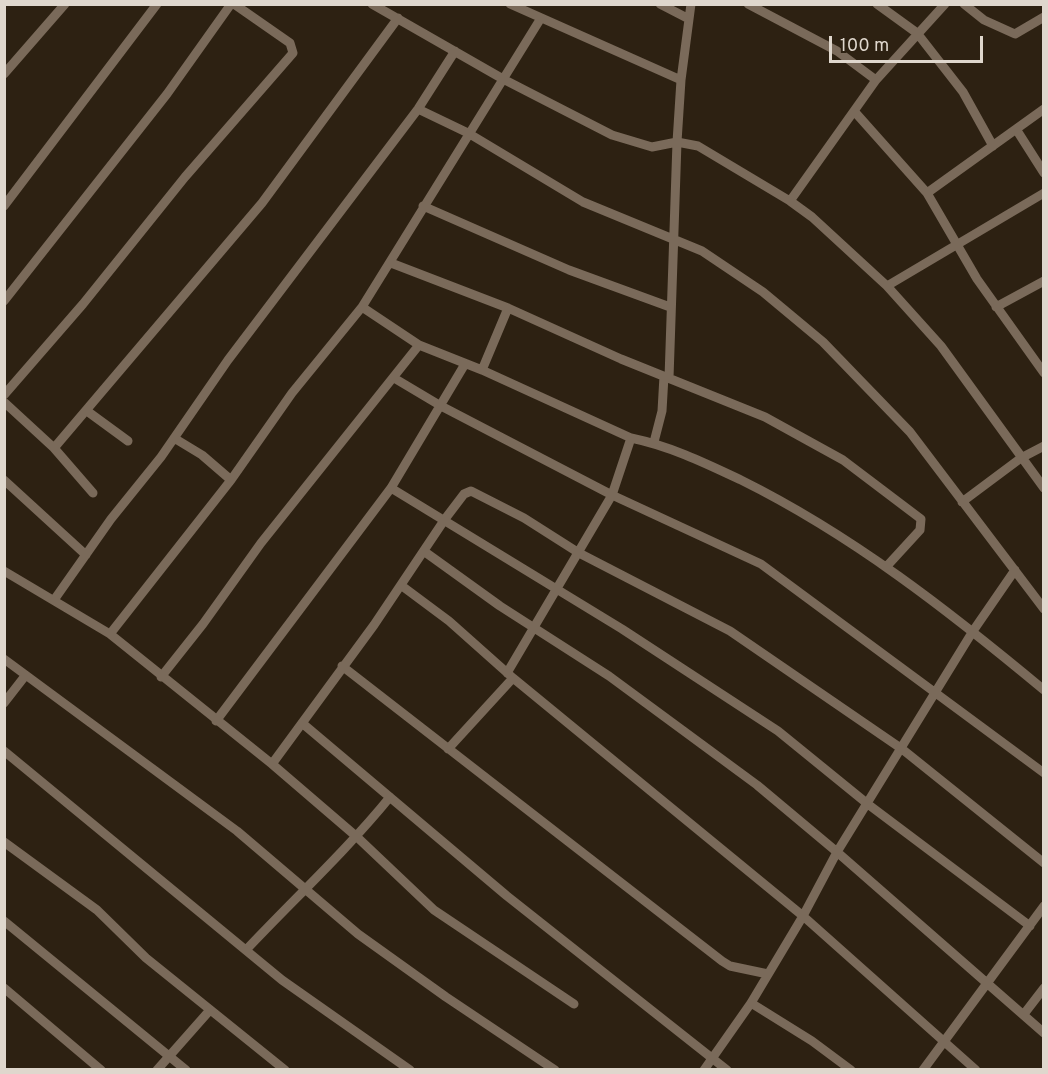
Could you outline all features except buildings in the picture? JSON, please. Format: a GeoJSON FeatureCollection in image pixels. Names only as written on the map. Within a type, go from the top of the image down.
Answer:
{"type":"FeatureCollection","features":[{"type":"Feature","properties":{"kind":"street"},"geometry":{"type":"LineString","coordinates":[[4,74],[65,4]]}},
{"type":"Feature","properties":{"kind":"street"},"geometry":{"type":"LineString","coordinates":[[4,206],[157,4]]}},
{"type":"Feature","properties":{"kind":"street"},"geometry":{"type":"LineString","coordinates":[[4,301],[167,94],[232,4],[290,43],[293,53],[185,177],[83,304],[4,395]]}},
{"type":"Feature","properties":{"kind":"street"},"geometry":{"type":"LineString","coordinates":[[372,4],[503,79],[629,141],[658,147],[677,142],[698,146],[790,201],[812,217],[887,286],[941,346],[1044,488]]}},
{"type":"Feature","properties":{"kind":"street"},"geometry":{"type":"LineString","coordinates":[[510,4],[681,80]]}},
{"type":"Feature","properties":{"kind":"street"},"geometry":{"type":"LineString","coordinates":[[660,4],[689,19]]}},
{"type":"Feature","properties":{"kind":"street"},"geometry":{"type":"LineString","coordinates":[[654,442],[662,411],[666,377],[681,80],[691,4]]}},
{"type":"Feature","properties":{"kind":"street"},"geometry":{"type":"LineString","coordinates":[[748,4],[837,51],[876,80]]}},
{"type":"Feature","properties":{"kind":"street"},"geometry":{"type":"LineString","coordinates":[[877,4],[917,33],[963,92],[993,146]]}},
{"type":"Feature","properties":{"kind":"street"},"geometry":{"type":"LineString","coordinates":[[790,201],[876,80],[945,4]]}},
{"type":"Feature","properties":{"kind":"street"},"geometry":{"type":"LineString","coordinates":[[964,4],[984,20],[1015,34],[1044,17]]}},
{"type":"Feature","properties":{"kind":"street"},"geometry":{"type":"LineString","coordinates":[[54,448],[262,203],[398,18]]}},
{"type":"Feature","properties":{"kind":"street"},"geometry":{"type":"LineString","coordinates":[[110,634],[231,480],[292,393],[362,308],[541,18]]}},
{"type":"Feature","properties":{"kind":"street"},"geometry":{"type":"LineString","coordinates":[[54,600],[111,519],[174,438],[228,360],[418,109],[455,51]]}},
{"type":"Feature","properties":{"kind":"street"},"geometry":{"type":"LineString","coordinates":[[418,109],[468,133],[583,202],[702,251],[764,292],[823,342],[909,432],[1044,609]]}},
{"type":"Feature","properties":{"kind":"street"},"geometry":{"type":"LineString","coordinates":[[927,193],[1044,109]]}},
{"type":"Feature","properties":{"kind":"street"},"geometry":{"type":"LineString","coordinates":[[854,111],[927,193],[956,246],[1044,374]]}},
{"type":"Feature","properties":{"kind":"street"},"geometry":{"type":"LineString","coordinates":[[1016,129],[1044,173]]}},
{"type":"Feature","properties":{"kind":"street"},"geometry":{"type":"LineString","coordinates":[[887,286],[1044,193]]}},
{"type":"Feature","properties":{"kind":"street"},"geometry":{"type":"LineString","coordinates":[[423,206],[569,270],[670,308]]}},
{"type":"Feature","properties":{"kind":"street"},"geometry":{"type":"LineString","coordinates":[[391,263],[508,308],[666,377],[756,413],[819,445],[843,460],[921,519],[920,530],[887,566]]}},
{"type":"Feature","properties":{"kind":"street"},"geometry":{"type":"LineString","coordinates":[[996,307],[1044,280]]}},
{"type":"Feature","properties":{"kind":"street"},"geometry":{"type":"LineString","coordinates":[[362,308],[419,345],[482,370],[631,438],[654,442],[696,458],[795,507],[887,566],[973,631],[1044,690]]}},
{"type":"Feature","properties":{"kind":"street"},"geometry":{"type":"LineString","coordinates":[[482,370],[508,308]]}},
{"type":"Feature","properties":{"kind":"street"},"geometry":{"type":"LineString","coordinates":[[161,677],[261,543],[419,345]]}},
{"type":"Feature","properties":{"kind":"street"},"geometry":{"type":"LineString","coordinates":[[216,721],[391,488],[465,364]]}},
{"type":"Feature","properties":{"kind":"street"},"geometry":{"type":"LineString","coordinates":[[394,378],[441,406],[612,495],[761,564],[1044,773]]}},
{"type":"Feature","properties":{"kind":"street"},"geometry":{"type":"LineString","coordinates":[[4,402],[54,448],[93,493]]}},
{"type":"Feature","properties":{"kind":"street"},"geometry":{"type":"LineString","coordinates":[[87,411],[128,441]]}},
{"type":"Feature","properties":{"kind":"street"},"geometry":{"type":"LineString","coordinates":[[174,438],[202,455],[231,480]]}},
{"type":"Feature","properties":{"kind":"street"},"geometry":{"type":"LineString","coordinates":[[448,749],[510,676],[534,629],[612,495],[631,438]]}},
{"type":"Feature","properties":{"kind":"street"},"geometry":{"type":"LineString","coordinates":[[962,502],[1021,459],[1044,446]]}},
{"type":"Feature","properties":{"kind":"street"},"geometry":{"type":"LineString","coordinates":[[4,480],[86,555]]}},
{"type":"Feature","properties":{"kind":"street"},"geometry":{"type":"LineString","coordinates":[[391,488],[445,519],[556,591],[622,629],[778,731],[868,805],[1030,926]]}},
{"type":"Feature","properties":{"kind":"street"},"geometry":{"type":"LineString","coordinates":[[272,764],[402,585],[445,519],[464,494],[471,491],[524,518],[579,553],[730,631],[902,749],[1044,863]]}},
{"type":"Feature","properties":{"kind":"street"},"geometry":{"type":"LineString","coordinates":[[425,552],[534,629],[642,700],[757,785],[1044,1033]]}},
{"type":"Feature","properties":{"kind":"street"},"geometry":{"type":"LineString","coordinates":[[704,1070],[751,1003],[803,916],[837,852],[973,631],[1015,570]]}},
{"type":"Feature","properties":{"kind":"street"},"geometry":{"type":"LineString","coordinates":[[4,571],[110,634],[272,764],[357,837],[412,891],[458,928],[574,1004]]}},
{"type":"Feature","properties":{"kind":"street"},"geometry":{"type":"LineString","coordinates":[[402,585],[449,621],[510,676],[803,916],[976,1070]]}},
{"type":"Feature","properties":{"kind":"street"},"geometry":{"type":"LineString","coordinates":[[4,659],[237,831],[358,934],[446,998],[555,1070]]}},
{"type":"Feature","properties":{"kind":"street"},"geometry":{"type":"LineString","coordinates":[[342,666],[722,961],[730,966],[768,974]]}},
{"type":"Feature","properties":{"kind":"street"},"geometry":{"type":"LineString","coordinates":[[4,703],[26,676]]}},
{"type":"Feature","properties":{"kind":"street"},"geometry":{"type":"LineString","coordinates":[[302,723],[507,896],[727,1070]]}},
{"type":"Feature","properties":{"kind":"street"},"geometry":{"type":"LineString","coordinates":[[4,752],[282,980],[410,1070]]}},
{"type":"Feature","properties":{"kind":"street"},"geometry":{"type":"LineString","coordinates":[[246,950],[304,888],[357,837],[390,797]]}},
{"type":"Feature","properties":{"kind":"street"},"geometry":{"type":"LineString","coordinates":[[4,842],[98,910],[146,958],[285,1070]]}},
{"type":"Feature","properties":{"kind":"street"},"geometry":{"type":"LineString","coordinates":[[293,879],[315,877]]}},
{"type":"Feature","properties":{"kind":"street"},"geometry":{"type":"LineString","coordinates":[[923,1070],[942,1040],[1044,906]]}},
{"type":"Feature","properties":{"kind":"street"},"geometry":{"type":"LineString","coordinates":[[4,921],[186,1070]]}},
{"type":"Feature","properties":{"kind":"street"},"geometry":{"type":"LineString","coordinates":[[4,988],[101,1070]]}},
{"type":"Feature","properties":{"kind":"street"},"geometry":{"type":"LineString","coordinates":[[1024,1014],[1044,988]]}},
{"type":"Feature","properties":{"kind":"street"},"geometry":{"type":"LineString","coordinates":[[751,1003],[812,1041],[851,1070]]}},
{"type":"Feature","properties":{"kind":"street"},"geometry":{"type":"LineString","coordinates":[[157,1070],[210,1010]]}}]}
